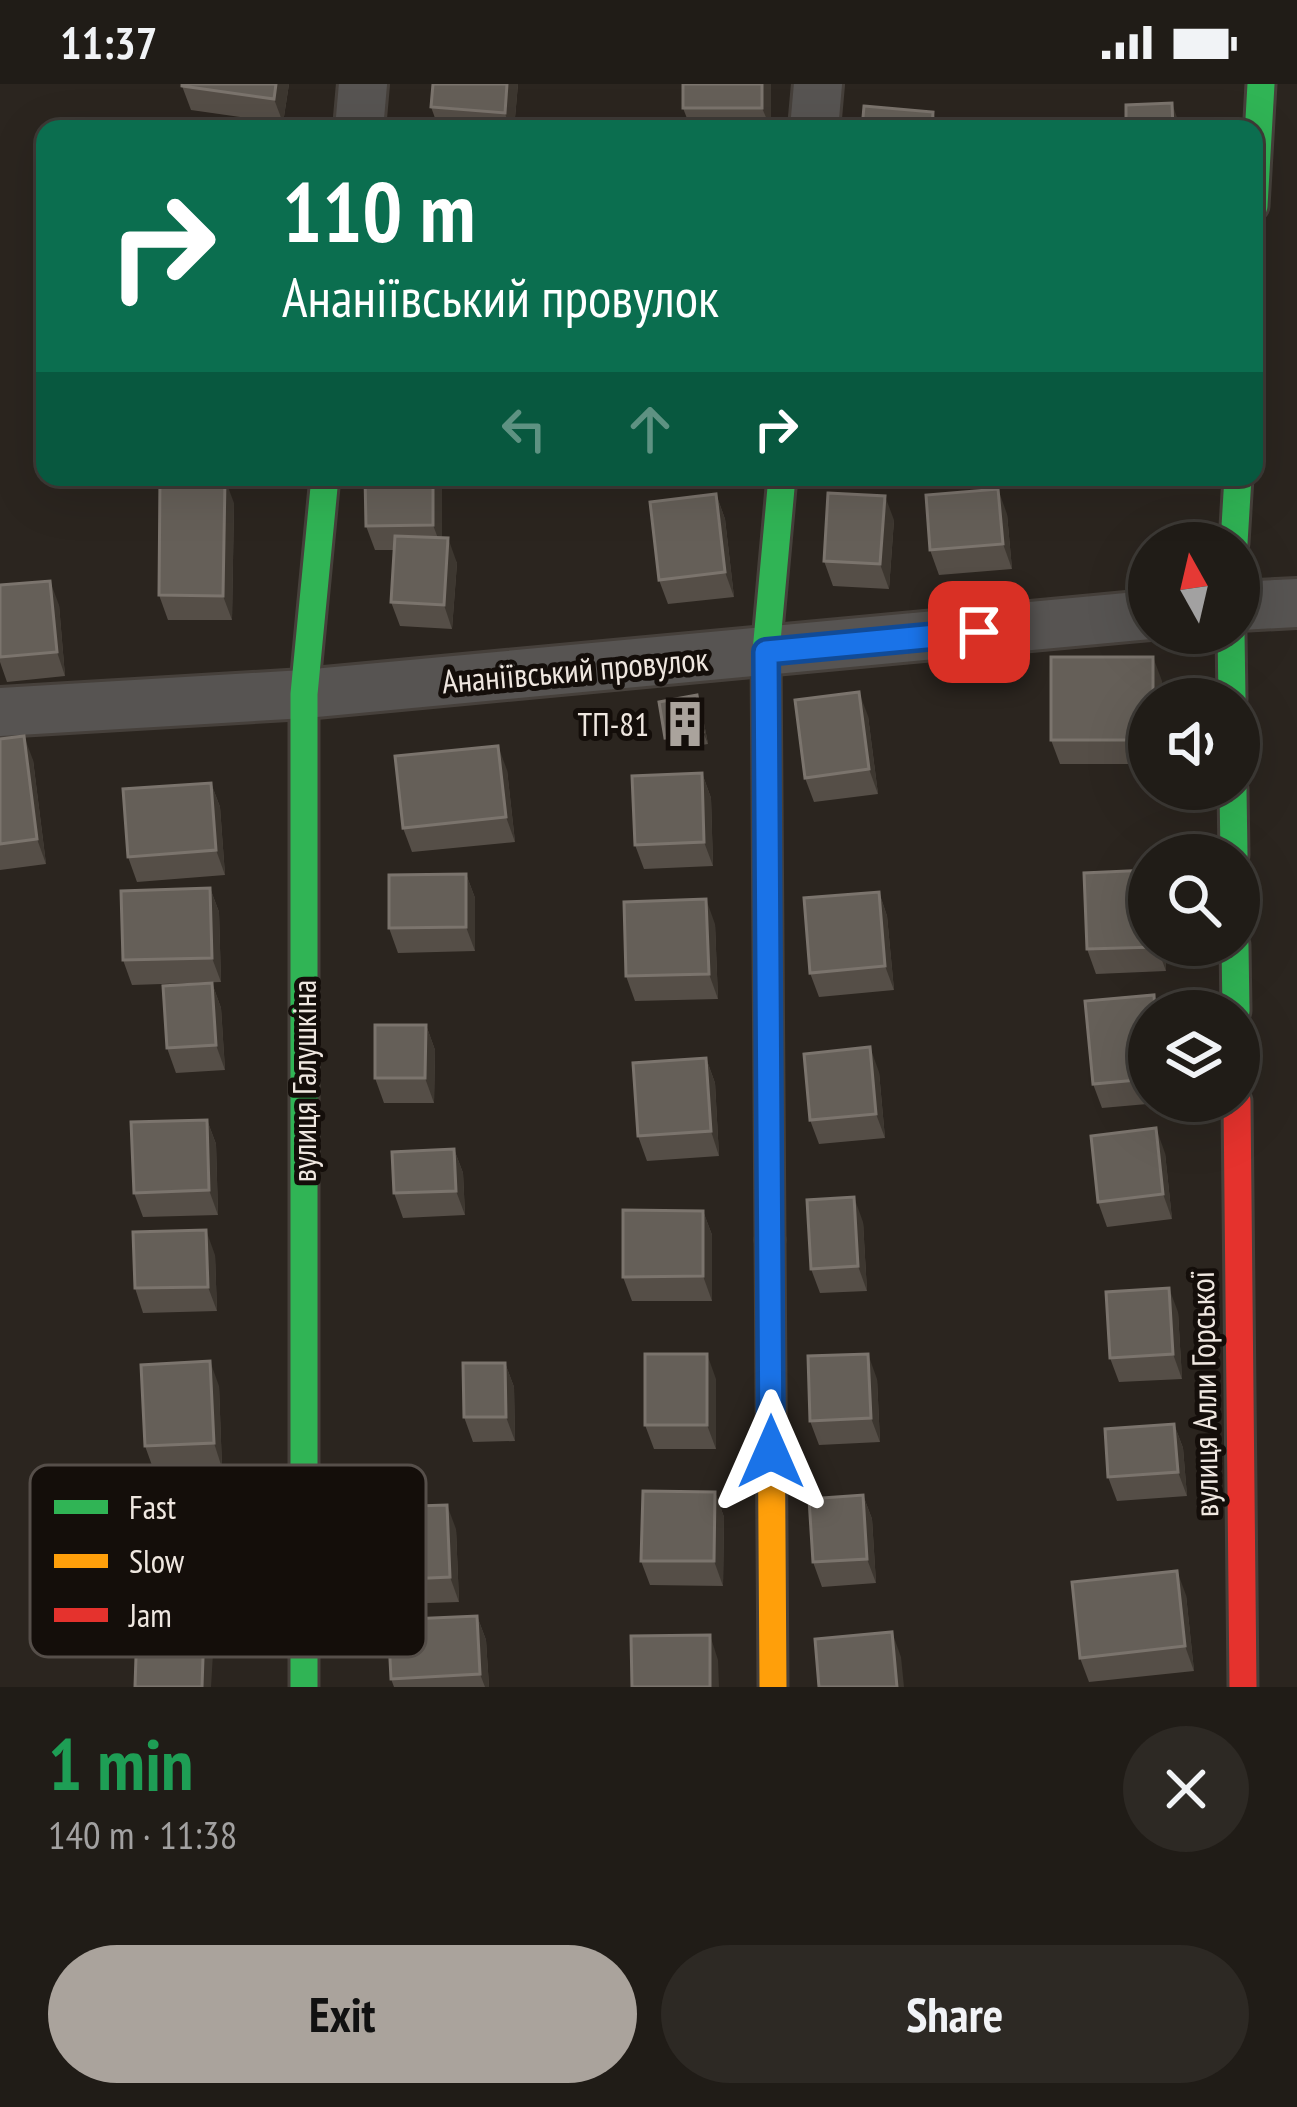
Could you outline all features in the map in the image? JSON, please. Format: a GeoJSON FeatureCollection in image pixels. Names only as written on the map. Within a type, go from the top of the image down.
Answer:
{"type":"FeatureCollection","features":[{"type":"Feature","properties":{"kind":"street"},"geometry":{"type":"LineString","coordinates":[[360,120],[364,84]]}},
{"type":"Feature","properties":{"kind":"street"},"geometry":{"type":"LineString","coordinates":[[815,120],[818,84]]}},
{"type":"Feature","properties":{"kind":"street"},"geometry":{"type":"LineString","coordinates":[[1259,120],[1261,84]]}},
{"type":"Feature","properties":{"kind":"street","name":"вулиця Галушкіна"},"geometry":{"type":"LineString","coordinates":[[304,1465],[304,694],[324,486]]}},
{"type":"Feature","properties":{"kind":"street"},"geometry":{"type":"LineString","coordinates":[[773,1687],[766,652],[781,486]]}},
{"type":"Feature","properties":{"kind":"street"},"geometry":{"type":"LineString","coordinates":[[1235,522],[1237,486]]}},
{"type":"Feature","properties":{"kind":"street"},"geometry":{"type":"LineString","coordinates":[[1260,605],[1297,603]]}},
{"type":"Feature","properties":{"kind":"street","name":"Ананіївський провулок"},"geometry":{"type":"LineString","coordinates":[[0,712],[304,694],[1128,617]]}},
{"type":"Feature","properties":{"kind":"street","name":"вулиця Алли Горської"},"geometry":{"type":"LineString","coordinates":[[1237,1122],[1244,1687]]}},
{"type":"Feature","properties":{"kind":"building"},"geometry":{"type":"Polygon","coordinates":[[[182,84],[276,84],[274,99],[182,84]]]}},
{"type":"Feature","properties":{"kind":"building"},"geometry":{"type":"Polygon","coordinates":[[[433,84],[507,84],[505,113],[431,107],[433,84]]]}},
{"type":"Feature","properties":{"kind":"building"},"geometry":{"type":"Polygon","coordinates":[[[683,84],[762,84],[762,108],[683,108],[683,84]]]}},
{"type":"Feature","properties":{"kind":"building"},"geometry":{"type":"Polygon","coordinates":[[[1172,103],[1173,120],[1126,120],[1126,105],[1172,103]]]}},
{"type":"Feature","properties":{"kind":"building"},"geometry":{"type":"Polygon","coordinates":[[[864,106],[933,112],[933,120],[863,120],[864,106]]]}},
{"type":"Feature","properties":{"kind":"building"},"geometry":{"type":"Polygon","coordinates":[[[160,486],[225,486],[223,596],[159,595],[160,486]]]}},
{"type":"Feature","properties":{"kind":"building"},"geometry":{"type":"Polygon","coordinates":[[[365,486],[433,486],[433,525],[366,526],[365,486]]]}},
{"type":"Feature","properties":{"kind":"building"},"geometry":{"type":"Polygon","coordinates":[[[998,489],[1003,544],[930,550],[926,495],[998,489]]]}},
{"type":"Feature","properties":{"kind":"building"},"geometry":{"type":"Polygon","coordinates":[[[828,493],[885,496],[880,564],[824,561],[828,493]]]}},
{"type":"Feature","properties":{"kind":"building"},"geometry":{"type":"Polygon","coordinates":[[[716,494],[725,572],[659,580],[650,502],[716,494]]]}},
{"type":"Feature","properties":{"kind":"building"},"geometry":{"type":"Polygon","coordinates":[[[395,536],[448,538],[444,605],[391,602],[395,536]]]}},
{"type":"Feature","properties":{"kind":"building"},"geometry":{"type":"Polygon","coordinates":[[[50,581],[57,652],[0,657],[0,585],[50,581]]]}},
{"type":"Feature","properties":{"kind":"building"},"geometry":{"type":"Polygon","coordinates":[[[1051,657],[1153,657],[1153,678],[1128,678],[1128,740],[1051,740],[1051,657]]]}},
{"type":"Feature","properties":{"kind":"building"},"geometry":{"type":"Polygon","coordinates":[[[859,692],[869,769],[805,778],[795,700],[859,692]]]}},
{"type":"Feature","properties":{"kind":"building"},"geometry":{"type":"Polygon","coordinates":[[[697,695],[703,732],[665,738],[659,702],[697,695]]]}},
{"type":"Feature","properties":{"kind":"building"},"geometry":{"type":"Polygon","coordinates":[[[24,736],[37,839],[0,844],[0,739],[24,736]]]}},
{"type":"Feature","properties":{"kind":"building"},"geometry":{"type":"Polygon","coordinates":[[[498,746],[506,817],[403,828],[395,756],[498,746]]]}},
{"type":"Feature","properties":{"kind":"building"},"geometry":{"type":"Polygon","coordinates":[[[702,773],[704,842],[635,845],[632,776],[702,773]]]}},
{"type":"Feature","properties":{"kind":"building"},"geometry":{"type":"Polygon","coordinates":[[[211,783],[216,850],[128,857],[123,789],[211,783]]]}},
{"type":"Feature","properties":{"kind":"building"},"geometry":{"type":"Polygon","coordinates":[[[1128,871],[1128,948],[1087,949],[1084,873],[1128,871]]]}},
{"type":"Feature","properties":{"kind":"building"},"geometry":{"type":"Polygon","coordinates":[[[466,874],[466,927],[389,928],[389,875],[466,874]]]}},
{"type":"Feature","properties":{"kind":"building"},"geometry":{"type":"Polygon","coordinates":[[[210,888],[212,958],[123,960],[121,891],[210,888]]]}},
{"type":"Feature","properties":{"kind":"building"},"geometry":{"type":"Polygon","coordinates":[[[879,892],[885,966],[810,973],[804,898],[879,892]]]}},
{"type":"Feature","properties":{"kind":"building"},"geometry":{"type":"Polygon","coordinates":[[[706,899],[709,974],[626,976],[624,902],[706,899]]]}},
{"type":"Feature","properties":{"kind":"building"},"geometry":{"type":"Polygon","coordinates":[[[212,983],[216,1045],[167,1048],[163,986],[212,983]]]}},
{"type":"Feature","properties":{"kind":"building"},"geometry":{"type":"Polygon","coordinates":[[[1128,997],[1128,1081],[1093,1084],[1085,1001],[1128,997]]]}},
{"type":"Feature","properties":{"kind":"building"},"geometry":{"type":"Polygon","coordinates":[[[375,1025],[426,1025],[425,1078],[375,1078],[375,1025]]]}},
{"type":"Feature","properties":{"kind":"building"},"geometry":{"type":"Polygon","coordinates":[[[870,1047],[876,1114],[810,1120],[804,1054],[870,1047]]]}},
{"type":"Feature","properties":{"kind":"building"},"geometry":{"type":"Polygon","coordinates":[[[706,1058],[711,1131],[638,1136],[633,1063],[706,1058]]]}},
{"type":"Feature","properties":{"kind":"building"},"geometry":{"type":"Polygon","coordinates":[[[207,1120],[209,1190],[134,1193],[131,1122],[207,1120]]]}},
{"type":"Feature","properties":{"kind":"building"},"geometry":{"type":"Polygon","coordinates":[[[1156,1128],[1163,1194],[1098,1202],[1091,1136],[1156,1128]]]}},
{"type":"Feature","properties":{"kind":"building"},"geometry":{"type":"Polygon","coordinates":[[[454,1149],[456,1191],[394,1193],[392,1152],[454,1149]]]}},
{"type":"Feature","properties":{"kind":"building"},"geometry":{"type":"Polygon","coordinates":[[[854,1197],[858,1266],[811,1269],[807,1200],[854,1197]]]}},
{"type":"Feature","properties":{"kind":"building"},"geometry":{"type":"Polygon","coordinates":[[[623,1210],[703,1211],[703,1276],[623,1277],[623,1210]]]}},
{"type":"Feature","properties":{"kind":"building"},"geometry":{"type":"Polygon","coordinates":[[[206,1230],[208,1287],[135,1288],[133,1232],[206,1230]]]}},
{"type":"Feature","properties":{"kind":"building"},"geometry":{"type":"Polygon","coordinates":[[[1169,1288],[1173,1354],[1110,1358],[1106,1292],[1169,1288]]]}},
{"type":"Feature","properties":{"kind":"building"},"geometry":{"type":"Polygon","coordinates":[[[645,1354],[707,1354],[707,1425],[645,1425],[645,1354]]]}},
{"type":"Feature","properties":{"kind":"building"},"geometry":{"type":"Polygon","coordinates":[[[868,1354],[871,1418],[810,1421],[808,1356],[868,1354]]]}},
{"type":"Feature","properties":{"kind":"building"},"geometry":{"type":"Polygon","coordinates":[[[210,1361],[214,1443],[145,1446],[141,1365],[210,1361]]]}},
{"type":"Feature","properties":{"kind":"building"},"geometry":{"type":"Polygon","coordinates":[[[463,1363],[505,1363],[506,1417],[464,1417],[463,1363]]]}},
{"type":"Feature","properties":{"kind":"building"},"geometry":{"type":"Polygon","coordinates":[[[1174,1424],[1178,1472],[1108,1477],[1105,1429],[1174,1424]]]}},
{"type":"Feature","properties":{"kind":"building"},"geometry":{"type":"Polygon","coordinates":[[[643,1491],[715,1492],[714,1561],[641,1561],[643,1491]]]}},
{"type":"Feature","properties":{"kind":"building"},"geometry":{"type":"Polygon","coordinates":[[[863,1495],[867,1559],[813,1562],[809,1499],[863,1495]]]}},
{"type":"Feature","properties":{"kind":"building"},"geometry":{"type":"Polygon","coordinates":[[[447,1505],[450,1577],[426,1578],[426,1506],[447,1505]]]}},
{"type":"Feature","properties":{"kind":"building"},"geometry":{"type":"Polygon","coordinates":[[[1177,1571],[1185,1646],[1080,1658],[1072,1582],[1177,1571]]]}},
{"type":"Feature","properties":{"kind":"building"},"geometry":{"type":"Polygon","coordinates":[[[477,1616],[480,1674],[391,1679],[390,1657],[426,1657],[426,1618],[477,1616]]]}},
{"type":"Feature","properties":{"kind":"building"},"geometry":{"type":"Polygon","coordinates":[[[892,1632],[897,1687],[819,1687],[815,1639],[892,1632]]]}},
{"type":"Feature","properties":{"kind":"building"},"geometry":{"type":"Polygon","coordinates":[[[710,1635],[710,1687],[632,1687],[631,1636],[710,1635]]]}},
{"type":"Feature","properties":{"kind":"building"},"geometry":{"type":"Polygon","coordinates":[[[136,1657],[203,1657],[202,1687],[135,1687],[136,1657]]]}},
{"type":"Feature","properties":{"kind":"traffic: fast"},"geometry":{"type":"LineString","coordinates":[[1259,120],[1261,84]]}},
{"type":"Feature","properties":{"kind":"traffic: fast"},"geometry":{"type":"LineString","coordinates":[[304,1465],[304,694],[324,486]]}},
{"type":"Feature","properties":{"kind":"traffic: fast"},"geometry":{"type":"LineString","coordinates":[[770,1240],[766,652],[781,486]]}},
{"type":"Feature","properties":{"kind":"traffic: fast"},"geometry":{"type":"LineString","coordinates":[[1235,522],[1237,486]]}},
{"type":"Feature","properties":{"kind":"traffic: fast"},"geometry":{"type":"LineString","coordinates":[[1231,654],[1232,678]]}},
{"type":"Feature","properties":{"kind":"traffic: fast"},"geometry":{"type":"LineString","coordinates":[[1233,810],[1234,834]]}},
{"type":"Feature","properties":{"kind":"traffic: fast"},"geometry":{"type":"LineString","coordinates":[[1235,966],[1236,990]]}},
{"type":"Feature","properties":{"kind":"traffic: fast"},"geometry":{"type":"LineString","coordinates":[[304,1657],[304,1687]]}},
{"type":"Feature","properties":{"kind":"traffic: slow"},"geometry":{"type":"LineString","coordinates":[[770,1240],[773,1687]]}},
{"type":"Feature","properties":{"kind":"traffic: jam"},"geometry":{"type":"LineString","coordinates":[[1237,1122],[1243,1687]]}},
{"type":"Feature","properties":{"kind":"place","name":"ТП-81"},"geometry":{"type":"Point","coordinates":[685,724]}},
{"type":"Feature","properties":{"kind":"route"},"geometry":{"type":"LineString","coordinates":[[771,1452],[766,652],[979,632]]}}]}
